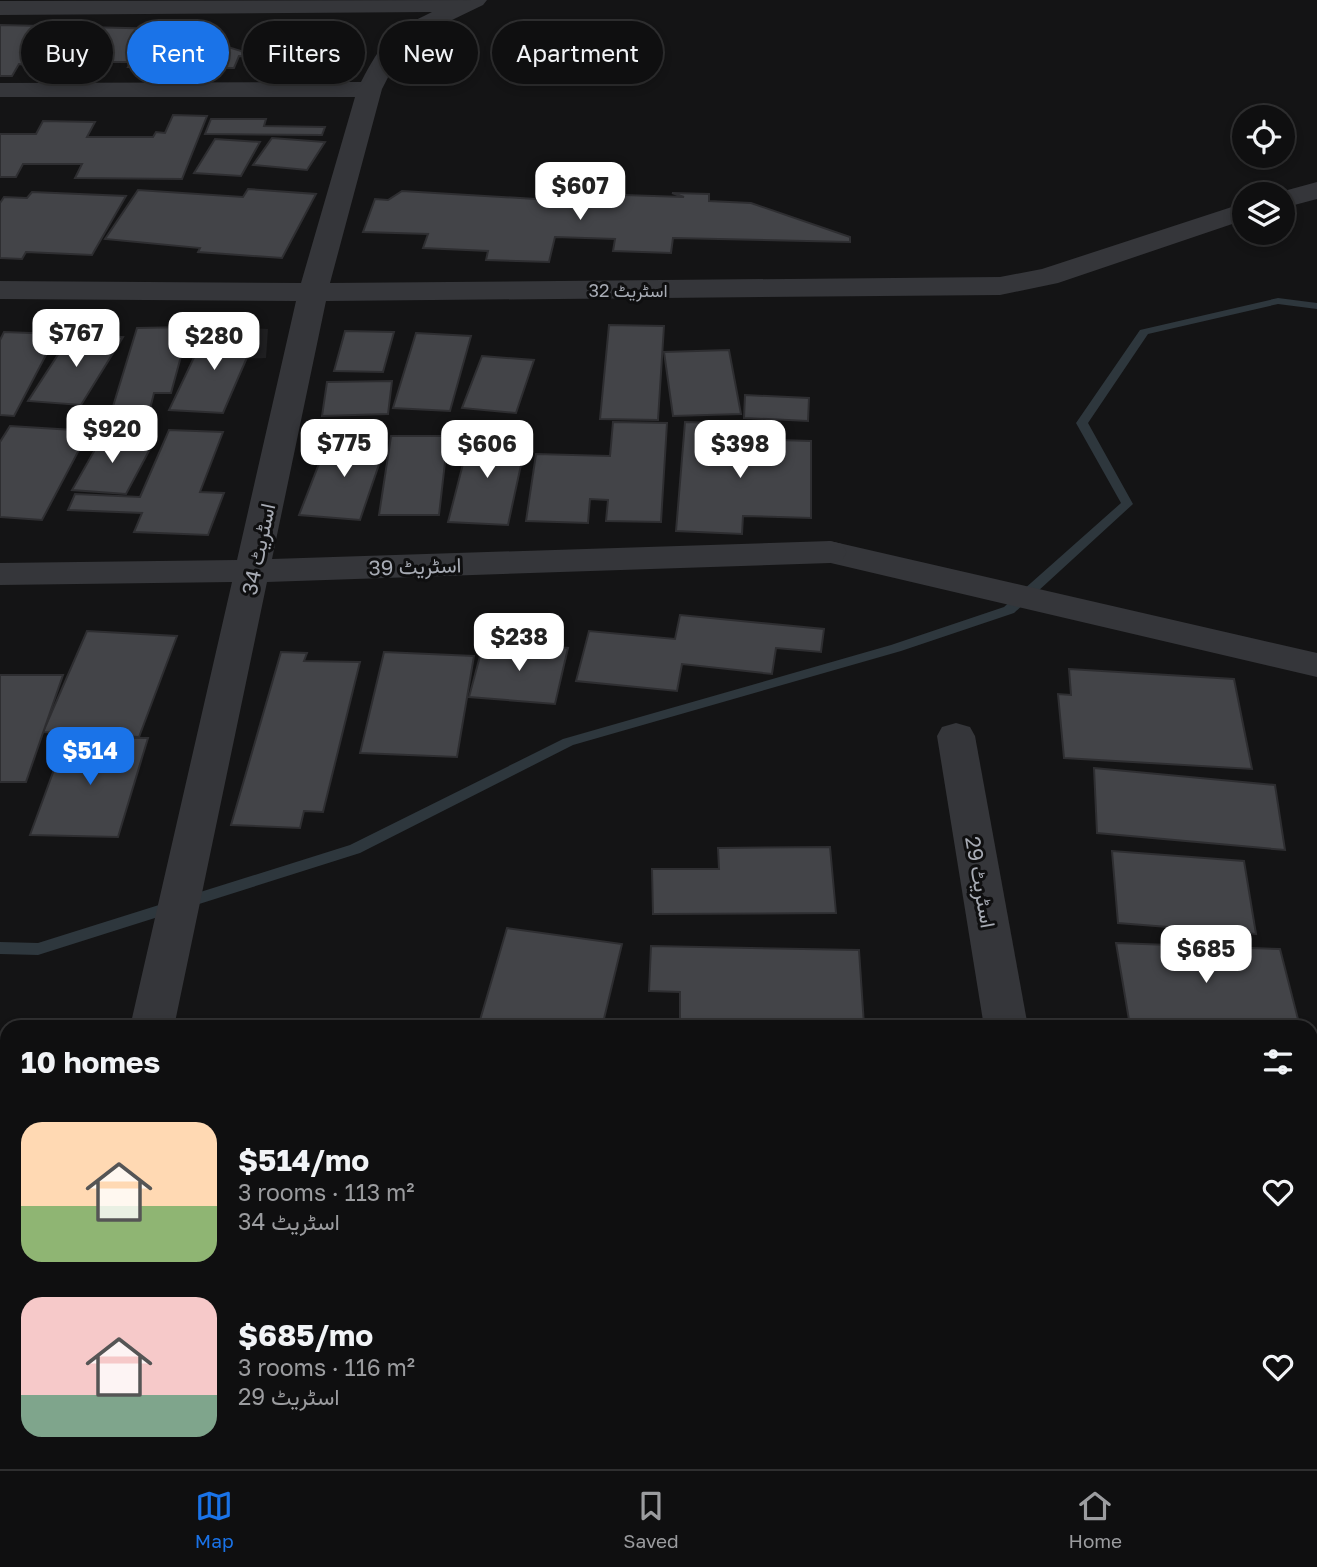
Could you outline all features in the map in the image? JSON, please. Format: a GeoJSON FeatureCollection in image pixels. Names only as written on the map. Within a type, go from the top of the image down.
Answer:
{"type":"FeatureCollection","features":[{"type":"Feature","properties":{"kind":"street"},"geometry":{"type":"LineString","coordinates":[[0,8],[468,3]]}},
{"type":"Feature","properties":{"kind":"street","name":"اسٹریٹ 34"},"geometry":{"type":"LineString","coordinates":[[154,1020],[313,292],[370,89],[391,48],[415,29],[468,3]]}},
{"type":"Feature","properties":{"kind":"street"},"geometry":{"type":"LineString","coordinates":[[0,90],[370,89]]}},
{"type":"Feature","properties":{"kind":"street"},"geometry":{"type":"LineString","coordinates":[[1295,196],[1317,190]]}},
{"type":"Feature","properties":{"kind":"street","name":"اسٹریٹ 32"},"geometry":{"type":"LineString","coordinates":[[0,290],[313,292],[1000,286],[1048,277],[1232,215]]}},
{"type":"Feature","properties":{"kind":"street","name":"اسٹریٹ 39"},"geometry":{"type":"LineString","coordinates":[[0,574],[254,571],[830,552],[1317,665]]}},
{"type":"Feature","properties":{"kind":"street","name":"اسٹریٹ 29"},"geometry":{"type":"LineString","coordinates":[[956,736],[1005,1020]]}},
{"type":"Feature","properties":{"kind":"shaded area"},"geometry":{"type":"Polygon","coordinates":[[[226,327],[268,329],[266,358],[204,360],[226,327]]]}},
{"type":"Feature","properties":{"kind":"building"},"geometry":{"type":"Polygon","coordinates":[[[0,25],[21,26],[21,64],[12,76],[0,76],[0,25]]]}},
{"type":"Feature","properties":{"kind":"building"},"geometry":{"type":"Polygon","coordinates":[[[113,28],[127,28],[127,62],[113,62],[113,28]]]}},
{"type":"Feature","properties":{"kind":"building"},"geometry":{"type":"Polygon","coordinates":[[[229,47],[243,52],[243,56],[239,56],[234,68],[229,68],[229,47]]]}},
{"type":"Feature","properties":{"kind":"building"},"geometry":{"type":"Polygon","coordinates":[[[173,115],[207,116],[182,179],[75,178],[82,164],[23,164],[16,177],[0,177],[0,134],[36,134],[43,121],[95,122],[87,137],[153,137],[156,132],[165,133],[173,115]]]}},
{"type":"Feature","properties":{"kind":"building"},"geometry":{"type":"Polygon","coordinates":[[[211,119],[266,119],[264,126],[325,127],[322,135],[205,134],[211,119]]]}},
{"type":"Feature","properties":{"kind":"building"},"geometry":{"type":"Polygon","coordinates":[[[272,138],[325,142],[307,170],[253,165],[272,138]]]}},
{"type":"Feature","properties":{"kind":"building"},"geometry":{"type":"Polygon","coordinates":[[[215,139],[260,142],[241,176],[194,173],[215,139]]]}},
{"type":"Feature","properties":{"kind":"building"},"geometry":{"type":"Polygon","coordinates":[[[248,189],[316,194],[282,258],[198,252],[200,248],[105,239],[138,190],[243,197],[248,189]]]}},
{"type":"Feature","properties":{"kind":"building"},"geometry":{"type":"Polygon","coordinates":[[[402,191],[552,200],[563,193],[684,197],[672,193],[709,194],[709,201],[751,203],[850,237],[850,242],[673,238],[671,253],[613,251],[615,239],[555,237],[549,262],[486,260],[488,251],[423,248],[428,234],[363,232],[375,199],[388,200],[402,191]]]}},
{"type":"Feature","properties":{"kind":"building"},"geometry":{"type":"Polygon","coordinates":[[[32,192],[126,196],[92,255],[26,252],[22,259],[0,258],[0,203],[4,197],[27,198],[32,192]]]}},
{"type":"Feature","properties":{"kind":"building"},"geometry":{"type":"Polygon","coordinates":[[[609,325],[664,326],[658,420],[600,419],[609,325]]]}},
{"type":"Feature","properties":{"kind":"building"},"geometry":{"type":"Polygon","coordinates":[[[189,327],[171,393],[154,393],[149,413],[111,413],[137,328],[189,327]]]}},
{"type":"Feature","properties":{"kind":"building"},"geometry":{"type":"Polygon","coordinates":[[[207,330],[258,332],[223,413],[169,410],[207,330]]]}},
{"type":"Feature","properties":{"kind":"building"},"geometry":{"type":"Polygon","coordinates":[[[345,331],[394,332],[383,372],[334,371],[345,331]]]}},
{"type":"Feature","properties":{"kind":"building"},"geometry":{"type":"Polygon","coordinates":[[[4,332],[57,334],[14,416],[0,415],[0,340],[4,332]]]}},
{"type":"Feature","properties":{"kind":"building"},"geometry":{"type":"Polygon","coordinates":[[[72,333],[123,337],[81,405],[28,401],[72,333]]]}},
{"type":"Feature","properties":{"kind":"building"},"geometry":{"type":"Polygon","coordinates":[[[416,333],[471,336],[450,411],[393,408],[416,333]]]}},
{"type":"Feature","properties":{"kind":"building"},"geometry":{"type":"Polygon","coordinates":[[[729,350],[741,414],[673,416],[664,352],[729,350]]]}},
{"type":"Feature","properties":{"kind":"building"},"geometry":{"type":"Polygon","coordinates":[[[482,356],[534,360],[516,413],[462,408],[482,356]]]}},
{"type":"Feature","properties":{"kind":"building"},"geometry":{"type":"Polygon","coordinates":[[[392,381],[388,414],[322,416],[327,382],[392,381]]]}},
{"type":"Feature","properties":{"kind":"building"},"geometry":{"type":"Polygon","coordinates":[[[745,395],[809,398],[808,421],[744,418],[745,395]]]}},
{"type":"Feature","properties":{"kind":"building"},"geometry":{"type":"Polygon","coordinates":[[[613,422],[667,423],[661,522],[606,521],[608,500],[590,499],[588,523],[526,521],[536,454],[610,456],[613,422]]]}},
{"type":"Feature","properties":{"kind":"building"},"geometry":{"type":"Polygon","coordinates":[[[685,422],[716,423],[715,438],[811,441],[811,518],[743,516],[742,534],[676,531],[685,422]]]}},
{"type":"Feature","properties":{"kind":"building"},"geometry":{"type":"Polygon","coordinates":[[[10,426],[89,431],[42,520],[0,517],[0,442],[10,426]]]}},
{"type":"Feature","properties":{"kind":"building"},"geometry":{"type":"Polygon","coordinates":[[[472,429],[510,431],[506,450],[524,451],[508,525],[448,522],[472,429]]]}},
{"type":"Feature","properties":{"kind":"building"},"geometry":{"type":"Polygon","coordinates":[[[169,430],[223,432],[200,492],[224,493],[208,535],[134,532],[142,513],[68,510],[75,494],[140,497],[169,430]]]}},
{"type":"Feature","properties":{"kind":"building"},"geometry":{"type":"Polygon","coordinates":[[[105,432],[140,435],[132,448],[150,449],[126,494],[72,490],[105,432]]]}},
{"type":"Feature","properties":{"kind":"building"},"geometry":{"type":"Polygon","coordinates":[[[391,436],[448,436],[439,515],[379,515],[391,436]]]}},
{"type":"Feature","properties":{"kind":"building"},"geometry":{"type":"Polygon","coordinates":[[[329,438],[387,441],[360,520],[299,515],[329,438]]]}},
{"type":"Feature","properties":{"kind":"building"},"geometry":{"type":"Polygon","coordinates":[[[680,615],[824,629],[821,652],[776,648],[772,674],[682,664],[677,691],[576,681],[589,631],[675,639],[680,615]]]}},
{"type":"Feature","properties":{"kind":"building"},"geometry":{"type":"Polygon","coordinates":[[[87,631],[177,636],[139,737],[43,732],[87,631]]]}},
{"type":"Feature","properties":{"kind":"building"},"geometry":{"type":"Polygon","coordinates":[[[484,641],[568,648],[555,704],[469,697],[484,641]]]}},
{"type":"Feature","properties":{"kind":"building"},"geometry":{"type":"Polygon","coordinates":[[[281,652],[307,653],[304,661],[360,662],[323,812],[304,811],[300,828],[231,825],[281,652]]]}},
{"type":"Feature","properties":{"kind":"building"},"geometry":{"type":"Polygon","coordinates":[[[384,652],[474,656],[457,757],[360,753],[384,652]]]}},
{"type":"Feature","properties":{"kind":"building"},"geometry":{"type":"Polygon","coordinates":[[[1069,669],[1234,679],[1252,769],[1064,758],[1058,694],[1071,695],[1069,669]]]}},
{"type":"Feature","properties":{"kind":"building"},"geometry":{"type":"Polygon","coordinates":[[[0,675],[63,675],[26,782],[0,782],[0,675]]]}},
{"type":"Feature","properties":{"kind":"building"},"geometry":{"type":"Polygon","coordinates":[[[66,737],[148,738],[118,837],[30,835],[66,737]]]}},
{"type":"Feature","properties":{"kind":"building"},"geometry":{"type":"Polygon","coordinates":[[[1094,768],[1275,785],[1285,850],[1097,833],[1094,768]]]}},
{"type":"Feature","properties":{"kind":"building"},"geometry":{"type":"Polygon","coordinates":[[[830,847],[836,913],[653,914],[652,869],[719,869],[718,848],[830,847]]]}},
{"type":"Feature","properties":{"kind":"building"},"geometry":{"type":"Polygon","coordinates":[[[1112,851],[1244,861],[1256,934],[1118,923],[1112,851]]]}},
{"type":"Feature","properties":{"kind":"building"},"geometry":{"type":"Polygon","coordinates":[[[507,928],[622,944],[604,1020],[480,1020],[507,928]]]}},
{"type":"Feature","properties":{"kind":"building"},"geometry":{"type":"Polygon","coordinates":[[[1116,943],[1280,949],[1298,1020],[1129,1020],[1116,943]]]}},
{"type":"Feature","properties":{"kind":"building"},"geometry":{"type":"Polygon","coordinates":[[[651,946],[859,950],[864,1020],[680,1020],[680,992],[649,991],[651,946]]]}},
{"type":"Feature","properties":{"kind":"waterway"},"geometry":{"type":"LineString","coordinates":[[223,891],[355,849],[568,742],[896,648],[1009,610],[1127,504],[1082,423],[1144,332],[1278,301],[1317,306]]}},
{"type":"Feature","properties":{"kind":"waterway"},"geometry":{"type":"LineString","coordinates":[[0,948],[38,949],[231,888]]}}]}
